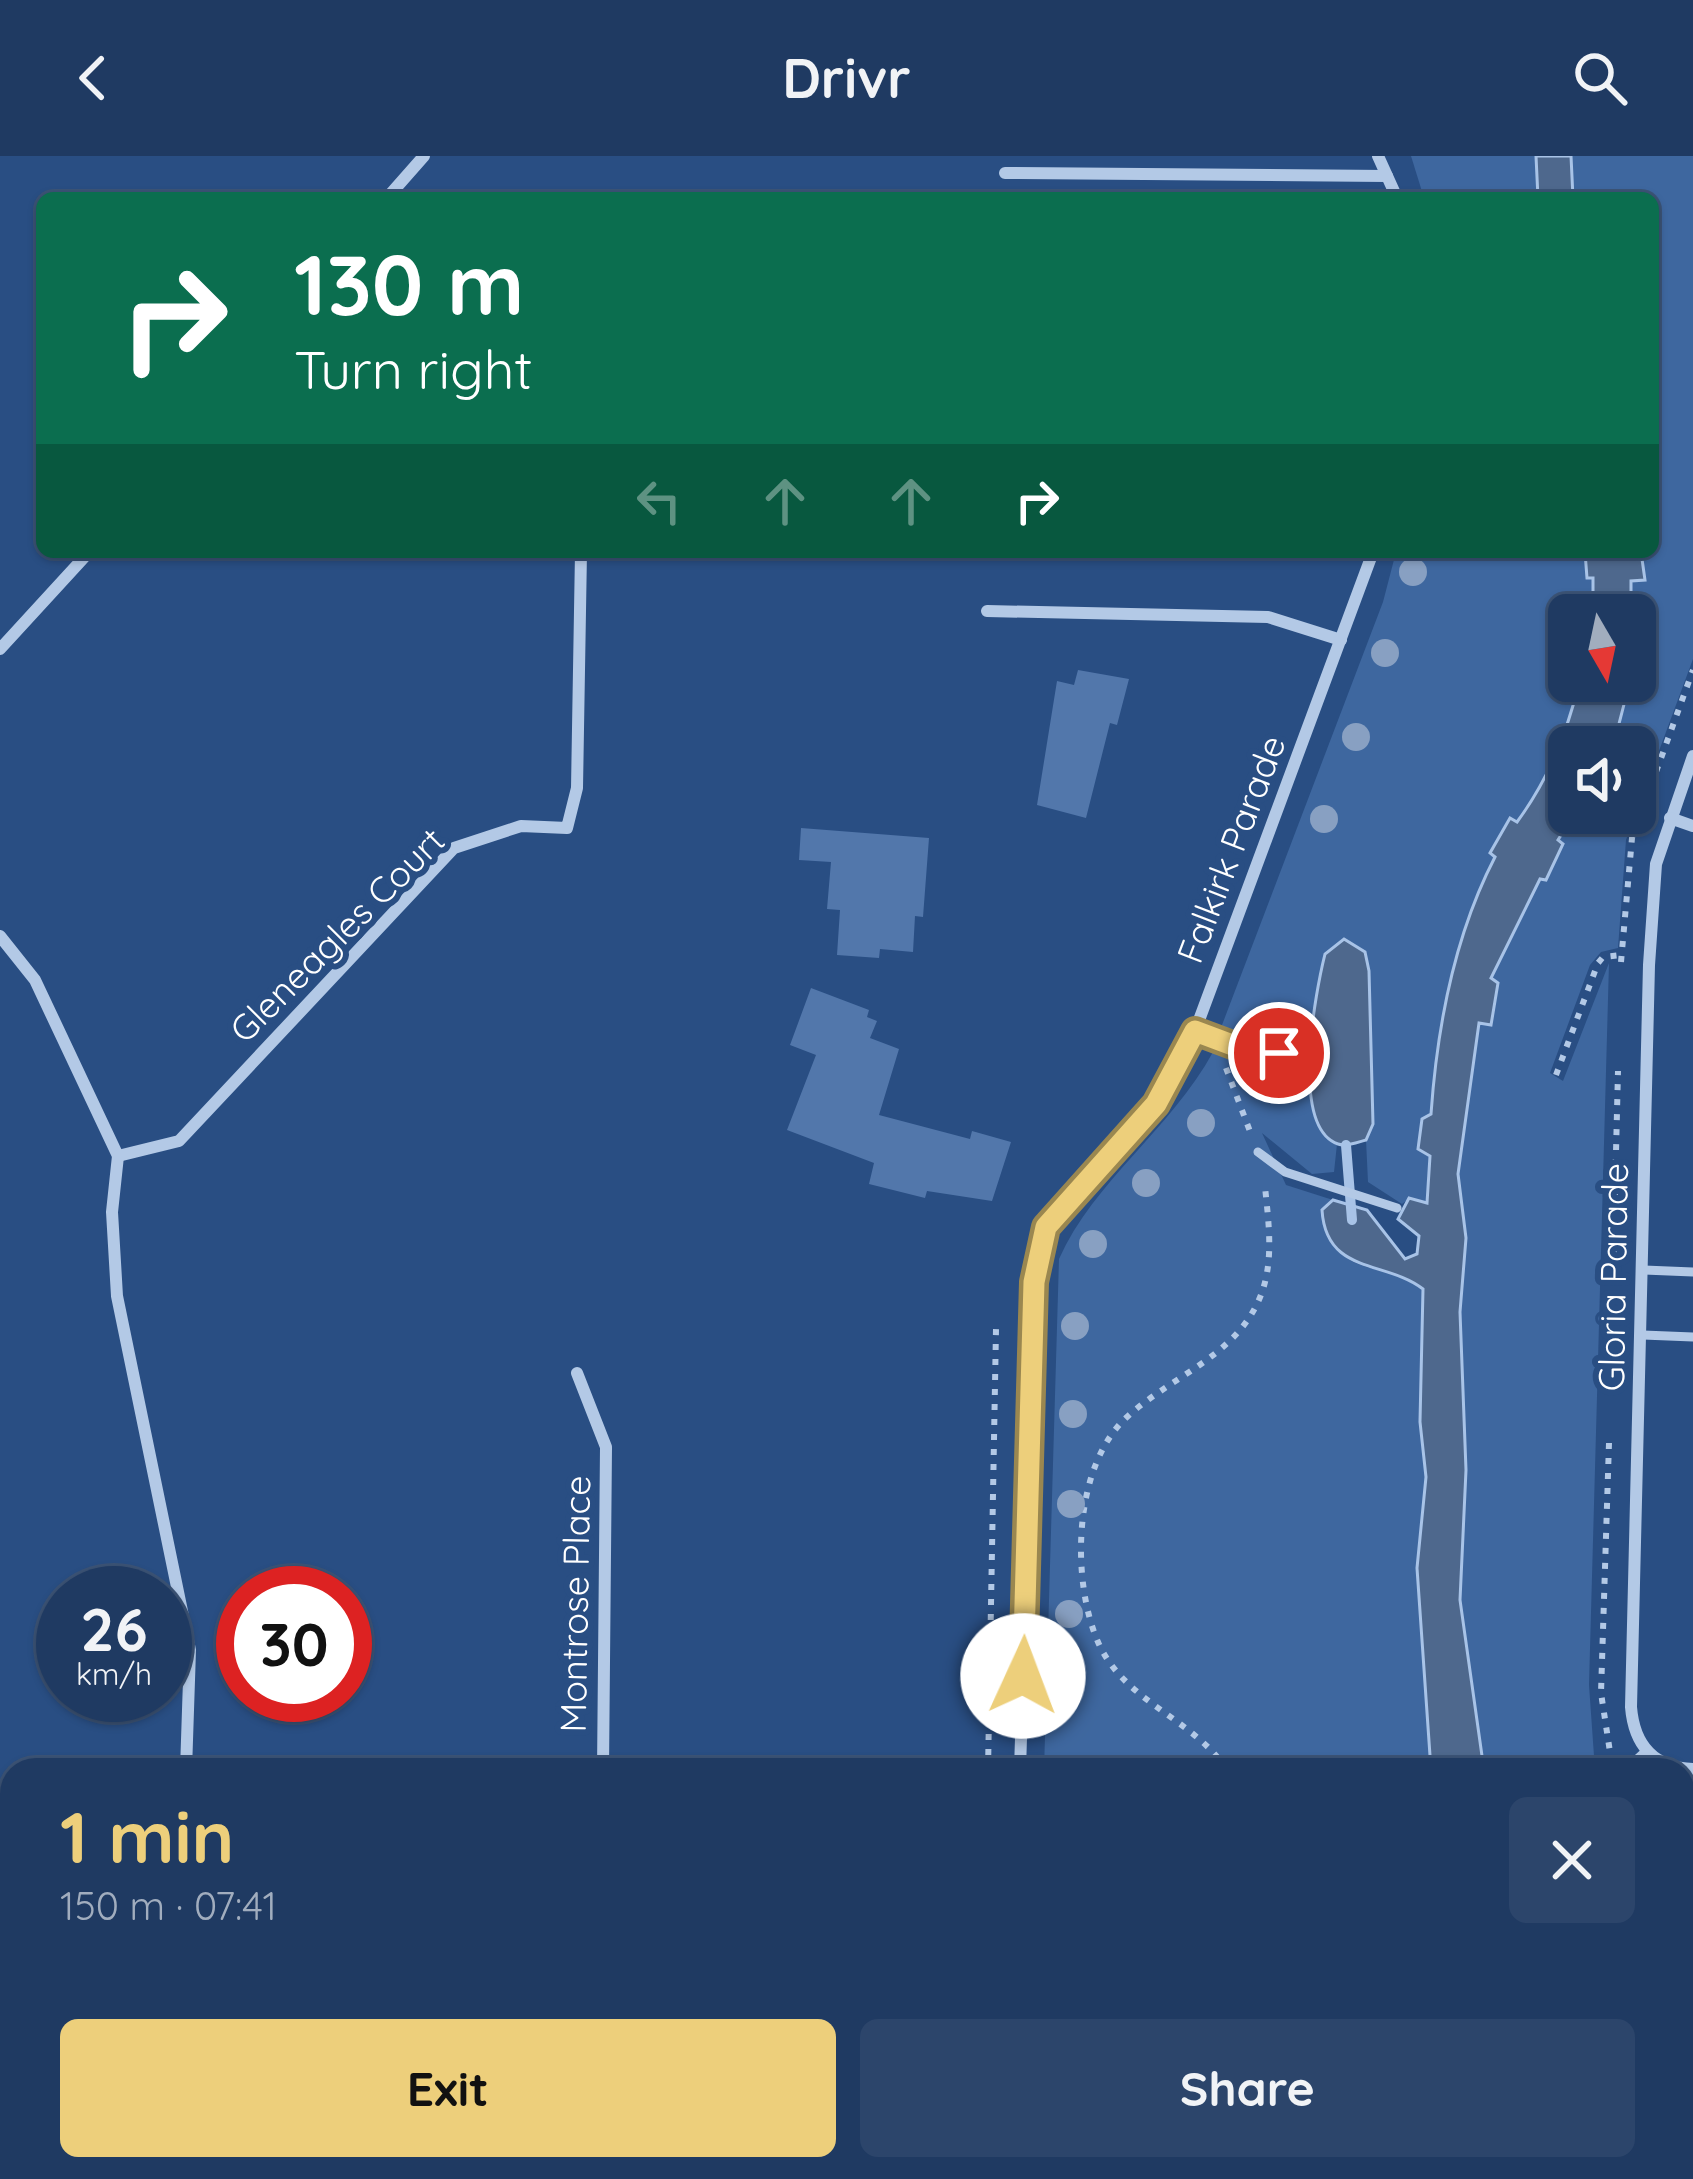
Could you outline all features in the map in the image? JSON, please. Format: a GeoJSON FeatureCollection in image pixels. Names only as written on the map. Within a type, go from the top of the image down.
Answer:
{"type":"FeatureCollection","features":[{"type":"Feature","properties":{"kind":"street"},"geometry":{"type":"LineString","coordinates":[[392,192],[424,156]]}},
{"type":"Feature","properties":{"kind":"street"},"geometry":{"type":"LineString","coordinates":[[1378,156],[1394,192]]}},
{"type":"Feature","properties":{"kind":"street"},"geometry":{"type":"LineString","coordinates":[[1005,173],[1387,176]]}},
{"type":"Feature","properties":{"kind":"street"},"geometry":{"type":"LineString","coordinates":[[0,649],[83,558]]}},
{"type":"Feature","properties":{"kind":"street","name":"Gleneagles Court"},"geometry":{"type":"LineString","coordinates":[[118,1156],[178,1141],[454,848],[521,826],[567,828],[577,788],[581,558]]}},
{"type":"Feature","properties":{"kind":"street","name":"Falkirk Parade"},"geometry":{"type":"LineString","coordinates":[[1020,1758],[1036,1257],[1046,1227],[1062,1204],[1156,1104],[1195,1031],[1370,558]]}},
{"type":"Feature","properties":{"kind":"street"},"geometry":{"type":"LineString","coordinates":[[987,610],[1268,616],[1341,640]]}},
{"type":"Feature","properties":{"kind":"street","name":"Gloria Parade"},"geometry":{"type":"LineString","coordinates":[[1646,1751],[1633,1731],[1631,1707],[1649,964],[1656,864],[1693,756]]}},
{"type":"Feature","properties":{"kind":"street"},"geometry":{"type":"LineString","coordinates":[[1670,818],[1693,826]]}},
{"type":"Feature","properties":{"kind":"street"},"geometry":{"type":"LineString","coordinates":[[0,936],[35,980],[118,1156],[112,1212],[117,1296],[190,1650],[186,1758]]}},
{"type":"Feature","properties":{"kind":"street","name":"Montrose Place"},"geometry":{"type":"LineString","coordinates":[[577,1372],[606,1447],[603,1758]]}},
{"type":"Feature","properties":{"kind":"street"},"geometry":{"type":"LineString","coordinates":[[1646,1751],[1656,1758]]}},
{"type":"Feature","properties":{"kind":"lane"},"geometry":{"type":"LineString","coordinates":[[1195,1031],[1279,1053]]}},
{"type":"Feature","properties":{"kind":"lane"},"geometry":{"type":"LineString","coordinates":[[1258,1152],[1303,1179],[1397,1208]]}},
{"type":"Feature","properties":{"kind":"lane"},"geometry":{"type":"LineString","coordinates":[[1644,1270],[1693,1272]]}},
{"type":"Feature","properties":{"kind":"lane"},"geometry":{"type":"LineString","coordinates":[[1643,1335],[1693,1337]]}},
{"type":"Feature","properties":{"kind":"lane"},"geometry":{"type":"LineString","coordinates":[[1638,1758],[1646,1751]]}},
{"type":"Feature","properties":{"kind":"path"},"geometry":{"type":"LineString","coordinates":[[1556,1075],[1598,963],[1603,957],[1621,955]]}},
{"type":"Feature","properties":{"kind":"path"},"geometry":{"type":"LineString","coordinates":[[1217,1758],[1205,1743],[1138,1694],[1112,1666],[1089,1612],[1083,1530],[1092,1480],[1123,1420],[1202,1364],[1255,1309],[1269,1260],[1258,1152],[1228,1082],[1221,1041]]}},
{"type":"Feature","properties":{"kind":"path"},"geometry":{"type":"LineString","coordinates":[[988,1758],[996,1329]]}},
{"type":"Feature","properties":{"kind":"shaded area"},"geometry":{"type":"Polygon","coordinates":[[[1411,156],[1536,156],[1538,192],[1422,192],[1411,156]]]}},
{"type":"Feature","properties":{"kind":"shaded area"},"geometry":{"type":"Polygon","coordinates":[[[1536,156],[1571,156],[1573,192],[1538,192],[1536,156]]]}},
{"type":"Feature","properties":{"kind":"shaded area"},"geometry":{"type":"Polygon","coordinates":[[[1571,156],[1693,156],[1693,659],[1656,759],[1656,726],[1618,726],[1625,702],[1656,702],[1656,594],[1632,594],[1631,580],[1644,580],[1642,558],[1659,558],[1659,192],[1573,192],[1571,156]]]}},
{"type":"Feature","properties":{"kind":"shaded area"},"geometry":{"type":"Polygon","coordinates":[[[1394,558],[1585,558],[1593,594],[1548,594],[1548,702],[1573,702],[1566,726],[1548,726],[1547,772],[1529,805],[1517,822],[1511,819],[1491,854],[1496,856],[1462,939],[1451,982],[1432,1115],[1426,1204],[1410,1198],[1402,1204],[1368,1182],[1366,1140],[1373,1124],[1365,952],[1325,954],[1307,1048],[1272,1052],[1226,1037],[1222,1025],[1383,602],[1394,558]]]}},
{"type":"Feature","properties":{"kind":"shaded area"},"geometry":{"type":"Polygon","coordinates":[[[1585,558],[1642,558],[1645,580],[1631,581],[1631,594],[1593,594],[1593,578],[1587,578],[1585,558]]]}},
{"type":"Feature","properties":{"kind":"shaded area"},"geometry":{"type":"Polygon","coordinates":[[[1574,702],[1625,702],[1618,726],[1566,726],[1574,702]]]}},
{"type":"Feature","properties":{"kind":"shaded area"},"geometry":{"type":"Polygon","coordinates":[[[1548,772],[1548,834],[1562,834],[1558,840],[1563,844],[1546,880],[1540,879],[1491,978],[1498,983],[1491,1025],[1479,1023],[1458,1174],[1466,1238],[1460,1312],[1466,1470],[1460,1600],[1482,1758],[1430,1758],[1417,1568],[1426,1477],[1420,1422],[1423,1289],[1346,1256],[1326,1231],[1322,1210],[1333,1200],[1367,1210],[1405,1259],[1417,1254],[1419,1236],[1398,1219],[1409,1198],[1427,1203],[1430,1156],[1418,1149],[1422,1119],[1431,1114],[1443,1015],[1459,949],[1495,857],[1490,853],[1510,818],[1517,822],[1548,772]]]}},
{"type":"Feature","properties":{"kind":"shaded area"},"geometry":{"type":"Polygon","coordinates":[[[1562,834],[1628,834],[1618,948],[1601,952],[1590,965],[1550,1073],[1563,1081],[1609,963],[1589,1685],[1594,1758],[1482,1758],[1460,1600],[1466,1470],[1460,1312],[1466,1238],[1458,1174],[1479,1022],[1490,1025],[1490,979],[1541,878],[1546,879],[1563,844],[1558,841],[1562,834]]]}},
{"type":"Feature","properties":{"kind":"shaded area"},"geometry":{"type":"Polygon","coordinates":[[[1344,939],[1365,952],[1369,971],[1373,1124],[1366,1140],[1345,1145],[1323,1132],[1310,1086],[1316,996],[1325,954],[1344,939]]]}},
{"type":"Feature","properties":{"kind":"shaded area"},"geometry":{"type":"Polygon","coordinates":[[[1213,1052],[1262,1071],[1288,1068],[1290,1082],[1311,1079],[1320,1126],[1337,1144],[1334,1172],[1312,1174],[1262,1133],[1286,1185],[1333,1200],[1323,1221],[1341,1253],[1423,1289],[1420,1422],[1426,1477],[1417,1568],[1430,1758],[1044,1758],[1059,1259],[1092,1205],[1196,1080],[1213,1052]]]}},
{"type":"Feature","properties":{"kind":"building"},"geometry":{"type":"Polygon","coordinates":[[[1078,670],[1129,679],[1117,725],[1110,723],[1086,818],[1037,805],[1057,681],[1074,685],[1078,670]]]}},
{"type":"Feature","properties":{"kind":"building"},"geometry":{"type":"Polygon","coordinates":[[[801,828],[929,838],[923,917],[915,916],[913,952],[880,949],[879,958],[837,955],[840,910],[827,909],[831,862],[799,860],[801,828]]]}},
{"type":"Feature","properties":{"kind":"building"},"geometry":{"type":"Polygon","coordinates":[[[811,988],[869,1010],[867,1017],[877,1021],[870,1038],[899,1049],[879,1115],[970,1139],[972,1131],[1011,1142],[992,1201],[927,1191],[925,1198],[869,1184],[874,1163],[787,1130],[816,1055],[790,1045],[811,988]]]}},
{"type":"Feature","properties":{"kind":"waterway"},"geometry":{"type":"LineString","coordinates":[[1346,1145],[1352,1220]]}},
{"type":"Feature","properties":{"kind":"route"},"geometry":{"type":"LineString","coordinates":[[1023,1676],[1034,1282],[1046,1227],[1156,1104],[1195,1031],[1243,1049],[1279,1053]]}}]}
